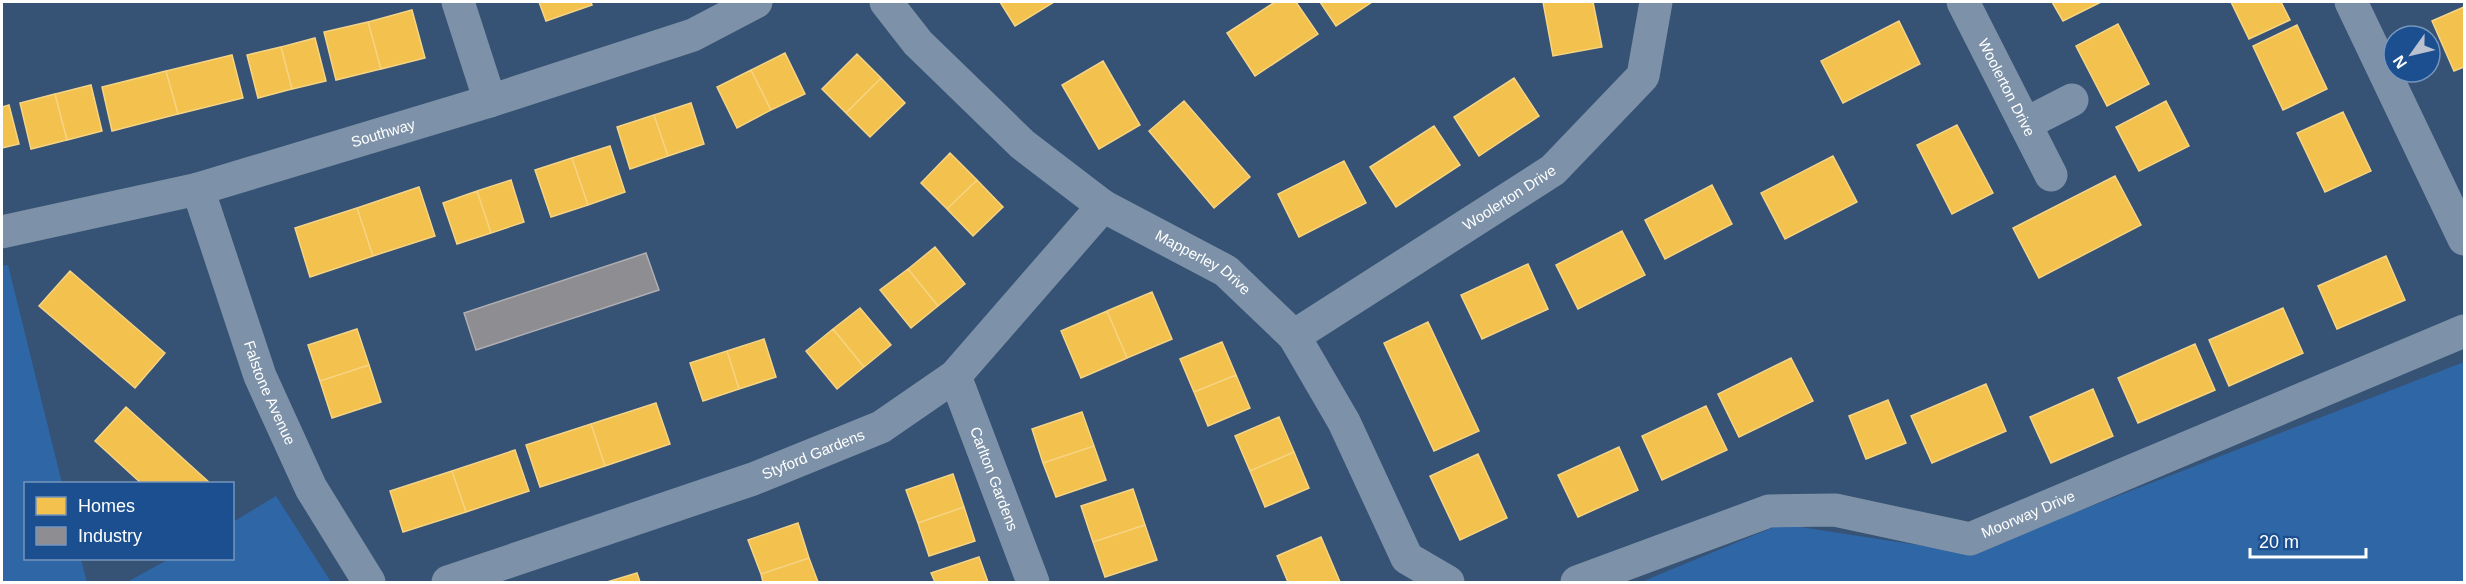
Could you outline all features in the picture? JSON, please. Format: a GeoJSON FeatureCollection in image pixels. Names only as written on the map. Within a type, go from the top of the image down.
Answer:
{"type":"FeatureCollection","features":[{"type":"Feature","properties":{"kind":"street"},"geometry":{"type":"LineString","coordinates":[[459,2],[490,101]]}},
{"type":"Feature","properties":{"kind":"street","name":"Southway"},"geometry":{"type":"LineString","coordinates":[[2,232],[198,189],[490,101],[693,35],[756,2]]}},
{"type":"Feature","properties":{"kind":"street","name":"Mapperley Drive"},"geometry":{"type":"LineString","coordinates":[[886,2],[918,43],[1022,144],[1102,206],[1226,271],[1294,336],[1344,422],[1407,558],[1448,582]]}},
{"type":"Feature","properties":{"kind":"street","name":"Woolerton Drive"},"geometry":{"type":"LineString","coordinates":[[1294,336],[1553,170],[1643,76],[1656,2]]}},
{"type":"Feature","properties":{"kind":"street","name":"Woolerton Drive"},"geometry":{"type":"LineString","coordinates":[[1962,2],[2050,175]]}},
{"type":"Feature","properties":{"kind":"street"},"geometry":{"type":"LineString","coordinates":[[2350,2],[2464,239]]}},
{"type":"Feature","properties":{"kind":"street"},"geometry":{"type":"LineString","coordinates":[[2025,124],[2072,100]]}},
{"type":"Feature","properties":{"kind":"street","name":"Falstone Avenue"},"geometry":{"type":"LineString","coordinates":[[198,189],[260,376],[311,488],[369,582]]}},
{"type":"Feature","properties":{"kind":"street","name":"Styford Gardens"},"geometry":{"type":"LineString","coordinates":[[448,582],[753,479],[881,427],[955,376],[1102,206]]}},
{"type":"Feature","properties":{"kind":"street","name":"Moorway Drive"},"geometry":{"type":"LineString","coordinates":[[1577,582],[1769,511],[1835,510],[1970,539],[2464,331]]}},
{"type":"Feature","properties":{"kind":"street","name":"Carlton Gardens"},"geometry":{"type":"LineString","coordinates":[[955,376],[1033,582]]}},
{"type":"Feature","properties":{"kind":"shaded area"},"geometry":{"type":"Polygon","coordinates":[[[8,265],[62,482],[24,482],[24,560],[81,560],[87,582],[2,582],[2,266],[8,265]]]}},
{"type":"Feature","properties":{"kind":"shaded area"},"geometry":{"type":"Polygon","coordinates":[[[2464,362],[2464,582],[1641,582],[1781,524],[1970,553],[2464,362]]]}},
{"type":"Feature","properties":{"kind":"shaded area"},"geometry":{"type":"Polygon","coordinates":[[[276,496],[331,582],[127,582],[167,560],[234,560],[234,521],[276,496]]]}},
{"type":"Feature","properties":{"kind":"building: Homes"},"geometry":{"type":"Polygon","coordinates":[[[539,2],[591,2],[592,5],[546,21],[539,2]]]}},
{"type":"Feature","properties":{"kind":"building: Homes"},"geometry":{"type":"Polygon","coordinates":[[[1000,2],[1054,2],[1015,26],[1000,2]]]}},
{"type":"Feature","properties":{"kind":"building: Homes"},"geometry":{"type":"Polygon","coordinates":[[[1275,2],[1296,2],[1318,34],[1255,76],[1227,33],[1275,2]]]}},
{"type":"Feature","properties":{"kind":"building: Homes"},"geometry":{"type":"Polygon","coordinates":[[[1320,2],[1372,2],[1336,26],[1320,2]]]}},
{"type":"Feature","properties":{"kind":"building: Homes"},"geometry":{"type":"Polygon","coordinates":[[[1543,2],[1593,2],[1602,47],[1553,56],[1543,2]]]}},
{"type":"Feature","properties":{"kind":"building: Homes"},"geometry":{"type":"Polygon","coordinates":[[[2052,2],[2101,2],[2063,21],[2052,2]]]}},
{"type":"Feature","properties":{"kind":"building: Homes"},"geometry":{"type":"Polygon","coordinates":[[[2231,2],[2281,2],[2290,20],[2249,39],[2231,2]]]}},
{"type":"Feature","properties":{"kind":"building: Homes"},"geometry":{"type":"Polygon","coordinates":[[[2464,7],[2464,67],[2454,71],[2442,44],[2442,24],[2433,24],[2432,21],[2464,7]]]}},
{"type":"Feature","properties":{"kind":"building: Homes"},"geometry":{"type":"Polygon","coordinates":[[[412,10],[425,58],[381,69],[368,22],[412,10]]]}},
{"type":"Feature","properties":{"kind":"building: Homes"},"geometry":{"type":"Polygon","coordinates":[[[1899,21],[1920,64],[1843,103],[1821,61],[1899,21]]]}},
{"type":"Feature","properties":{"kind":"building: Homes"},"geometry":{"type":"Polygon","coordinates":[[[368,22],[381,69],[336,80],[324,32],[368,22]]]}},
{"type":"Feature","properties":{"kind":"building: Homes"},"geometry":{"type":"Polygon","coordinates":[[[2118,24],[2149,84],[2107,106],[2076,46],[2118,24]]]}},
{"type":"Feature","properties":{"kind":"building: Homes"},"geometry":{"type":"Polygon","coordinates":[[[2297,25],[2327,89],[2283,110],[2253,46],[2297,25]]]}},
{"type":"Feature","properties":{"kind":"building: Homes"},"geometry":{"type":"Polygon","coordinates":[[[315,38],[326,81],[292,89],[281,47],[315,38]]]}},
{"type":"Feature","properties":{"kind":"building: Homes"},"geometry":{"type":"Polygon","coordinates":[[[281,47],[292,89],[258,98],[247,55],[281,47]]]}},
{"type":"Feature","properties":{"kind":"building: Homes"},"geometry":{"type":"Polygon","coordinates":[[[785,53],[805,94],[771,110],[751,70],[785,53]]]}},
{"type":"Feature","properties":{"kind":"building: Homes"},"geometry":{"type":"Polygon","coordinates":[[[857,54],[881,78],[846,113],[822,89],[857,54]]]}},
{"type":"Feature","properties":{"kind":"building: Homes"},"geometry":{"type":"Polygon","coordinates":[[[232,55],[243,98],[178,114],[166,71],[232,55]]]}},
{"type":"Feature","properties":{"kind":"building: Homes"},"geometry":{"type":"Polygon","coordinates":[[[1103,61],[1140,125],[1099,149],[1062,85],[1103,61]]]}},
{"type":"Feature","properties":{"kind":"building: Homes"},"geometry":{"type":"Polygon","coordinates":[[[751,70],[771,110],[737,128],[717,87],[751,70]]]}},
{"type":"Feature","properties":{"kind":"building: Homes"},"geometry":{"type":"Polygon","coordinates":[[[166,71],[178,114],[112,131],[102,87],[166,71]]]}},
{"type":"Feature","properties":{"kind":"building: Homes"},"geometry":{"type":"Polygon","coordinates":[[[881,78],[905,103],[870,137],[846,113],[881,78]]]}},
{"type":"Feature","properties":{"kind":"building: Homes"},"geometry":{"type":"Polygon","coordinates":[[[1514,78],[1539,116],[1479,156],[1454,117],[1514,78]]]}},
{"type":"Feature","properties":{"kind":"building: Homes"},"geometry":{"type":"Polygon","coordinates":[[[91,85],[102,131],[67,140],[55,94],[91,85]]]}},
{"type":"Feature","properties":{"kind":"building: Homes"},"geometry":{"type":"Polygon","coordinates":[[[55,94],[67,140],[31,149],[20,103],[55,94]]]}},
{"type":"Feature","properties":{"kind":"building: Homes"},"geometry":{"type":"Polygon","coordinates":[[[1184,101],[1250,177],[1214,208],[1149,131],[1184,101]]]}},
{"type":"Feature","properties":{"kind":"building: Homes"},"geometry":{"type":"Polygon","coordinates":[[[2166,101],[2189,146],[2139,171],[2116,127],[2166,101]]]}},
{"type":"Feature","properties":{"kind":"building: Homes"},"geometry":{"type":"Polygon","coordinates":[[[691,103],[704,144],[668,156],[654,115],[691,103]]]}},
{"type":"Feature","properties":{"kind":"building: Homes"},"geometry":{"type":"Polygon","coordinates":[[[9,105],[19,144],[2,148],[2,107],[9,105]]]}},
{"type":"Feature","properties":{"kind":"building: Homes"},"geometry":{"type":"Polygon","coordinates":[[[2343,112],[2371,171],[2325,192],[2297,133],[2343,112]]]}},
{"type":"Feature","properties":{"kind":"building: Homes"},"geometry":{"type":"Polygon","coordinates":[[[654,115],[668,156],[630,169],[617,127],[654,115]]]}},
{"type":"Feature","properties":{"kind":"building: Homes"},"geometry":{"type":"Polygon","coordinates":[[[1957,125],[1993,193],[1952,214],[1917,145],[1957,125]]]}},
{"type":"Feature","properties":{"kind":"building: Homes"},"geometry":{"type":"Polygon","coordinates":[[[1434,126],[1460,165],[1396,207],[1370,167],[1434,126]]]}},
{"type":"Feature","properties":{"kind":"building: Homes"},"geometry":{"type":"Polygon","coordinates":[[[610,146],[625,192],[588,205],[572,158],[610,146]]]}},
{"type":"Feature","properties":{"kind":"building: Homes"},"geometry":{"type":"Polygon","coordinates":[[[950,153],[977,180],[947,209],[921,183],[950,153]]]}},
{"type":"Feature","properties":{"kind":"building: Homes"},"geometry":{"type":"Polygon","coordinates":[[[1833,156],[1857,202],[1785,239],[1761,193],[1833,156]]]}},
{"type":"Feature","properties":{"kind":"building: Homes"},"geometry":{"type":"Polygon","coordinates":[[[572,158],[588,205],[551,217],[535,170],[572,158]]]}},
{"type":"Feature","properties":{"kind":"building: Homes"},"geometry":{"type":"Polygon","coordinates":[[[1344,161],[1366,203],[1299,237],[1278,194],[1344,161]]]}},
{"type":"Feature","properties":{"kind":"building: Homes"},"geometry":{"type":"Polygon","coordinates":[[[2115,176],[2141,225],[2039,278],[2013,228],[2115,176]]]}},
{"type":"Feature","properties":{"kind":"building: Homes"},"geometry":{"type":"Polygon","coordinates":[[[511,180],[524,222],[491,233],[477,191],[511,180]]]}},
{"type":"Feature","properties":{"kind":"building: Homes"},"geometry":{"type":"Polygon","coordinates":[[[977,180],[1003,207],[973,236],[947,209],[977,180]]]}},
{"type":"Feature","properties":{"kind":"building: Homes"},"geometry":{"type":"Polygon","coordinates":[[[1712,185],[1732,224],[1665,259],[1645,220],[1712,185]]]}},
{"type":"Feature","properties":{"kind":"building: Homes"},"geometry":{"type":"Polygon","coordinates":[[[419,187],[435,236],[373,256],[357,208],[419,187]]]}},
{"type":"Feature","properties":{"kind":"building: Homes"},"geometry":{"type":"Polygon","coordinates":[[[477,191],[491,233],[457,244],[443,203],[477,191]]]}},
{"type":"Feature","properties":{"kind":"building: Homes"},"geometry":{"type":"Polygon","coordinates":[[[357,208],[373,256],[310,277],[295,228],[357,208]]]}},
{"type":"Feature","properties":{"kind":"building: Homes"},"geometry":{"type":"Polygon","coordinates":[[[1622,231],[1645,275],[1578,309],[1556,265],[1622,231]]]}},
{"type":"Feature","properties":{"kind":"building: Homes"},"geometry":{"type":"Polygon","coordinates":[[[935,247],[965,284],[938,306],[908,269],[935,247]]]}},
{"type":"Feature","properties":{"kind":"building: Homes"},"geometry":{"type":"Polygon","coordinates":[[[2386,256],[2405,300],[2337,329],[2318,286],[2386,256]]]}},
{"type":"Feature","properties":{"kind":"building: Homes"},"geometry":{"type":"Polygon","coordinates":[[[1528,264],[1548,309],[1482,339],[1461,295],[1528,264]]]}},
{"type":"Feature","properties":{"kind":"building: Homes"},"geometry":{"type":"Polygon","coordinates":[[[908,269],[938,306],[911,328],[880,290],[908,269]]]}},
{"type":"Feature","properties":{"kind":"building: Homes"},"geometry":{"type":"Polygon","coordinates":[[[70,271],[165,353],[135,388],[39,306],[70,271]]]}},
{"type":"Feature","properties":{"kind":"building: Homes"},"geometry":{"type":"Polygon","coordinates":[[[1152,292],[1172,339],[1127,358],[1107,311],[1152,292]]]}},
{"type":"Feature","properties":{"kind":"building: Homes"},"geometry":{"type":"Polygon","coordinates":[[[860,308],[891,345],[864,367],[833,329],[860,308]]]}},
{"type":"Feature","properties":{"kind":"building: Homes"},"geometry":{"type":"Polygon","coordinates":[[[2283,308],[2303,353],[2229,386],[2209,340],[2283,308]]]}},
{"type":"Feature","properties":{"kind":"building: Homes"},"geometry":{"type":"Polygon","coordinates":[[[1107,311],[1127,358],[1081,378],[1061,331],[1107,311]]]}},
{"type":"Feature","properties":{"kind":"building: Homes"},"geometry":{"type":"Polygon","coordinates":[[[1428,322],[1479,431],[1434,451],[1384,343],[1428,322]]]}},
{"type":"Feature","properties":{"kind":"building: Homes"},"geometry":{"type":"Polygon","coordinates":[[[357,329],[369,365],[320,381],[308,345],[357,329]]]}},
{"type":"Feature","properties":{"kind":"building: Homes"},"geometry":{"type":"Polygon","coordinates":[[[833,329],[864,367],[837,389],[806,351],[833,329]]]}},
{"type":"Feature","properties":{"kind":"building: Homes"},"geometry":{"type":"Polygon","coordinates":[[[764,339],[776,377],[739,389],[727,351],[764,339]]]}},
{"type":"Feature","properties":{"kind":"building: Homes"},"geometry":{"type":"Polygon","coordinates":[[[1222,342],[1236,375],[1194,392],[1180,359],[1222,342]]]}},
{"type":"Feature","properties":{"kind":"building: Homes"},"geometry":{"type":"Polygon","coordinates":[[[2195,344],[2215,390],[2138,423],[2118,378],[2195,344]]]}},
{"type":"Feature","properties":{"kind":"building: Homes"},"geometry":{"type":"Polygon","coordinates":[[[727,351],[739,389],[703,401],[690,363],[727,351]]]}},
{"type":"Feature","properties":{"kind":"building: Homes"},"geometry":{"type":"Polygon","coordinates":[[[1791,358],[1813,401],[1739,437],[1718,394],[1791,358]]]}},
{"type":"Feature","properties":{"kind":"building: Homes"},"geometry":{"type":"Polygon","coordinates":[[[369,365],[381,402],[332,418],[320,381],[369,365]]]}},
{"type":"Feature","properties":{"kind":"building: Homes"},"geometry":{"type":"Polygon","coordinates":[[[1236,375],[1250,408],[1208,426],[1194,392],[1236,375]]]}},
{"type":"Feature","properties":{"kind":"building: Homes"},"geometry":{"type":"Polygon","coordinates":[[[1986,384],[2006,431],[1932,463],[1911,416],[1986,384]]]}},
{"type":"Feature","properties":{"kind":"building: Homes"},"geometry":{"type":"Polygon","coordinates":[[[2093,389],[2113,436],[2051,463],[2030,417],[2093,389]]]}},
{"type":"Feature","properties":{"kind":"building: Homes"},"geometry":{"type":"Polygon","coordinates":[[[1888,400],[1906,443],[1866,459],[1849,416],[1888,400]]]}},
{"type":"Feature","properties":{"kind":"building: Homes"},"geometry":{"type":"Polygon","coordinates":[[[656,403],[670,444],[605,466],[591,424],[656,403]]]}},
{"type":"Feature","properties":{"kind":"building: Homes"},"geometry":{"type":"Polygon","coordinates":[[[1706,406],[1727,450],[1662,480],[1642,436],[1706,406]]]}},
{"type":"Feature","properties":{"kind":"building: Homes"},"geometry":{"type":"Polygon","coordinates":[[[126,407],[209,482],[140,482],[95,441],[126,407]]]}},
{"type":"Feature","properties":{"kind":"building: Homes"},"geometry":{"type":"Polygon","coordinates":[[[1082,412],[1094,446],[1043,463],[1032,429],[1082,412]]]}},
{"type":"Feature","properties":{"kind":"building: Homes"},"geometry":{"type":"Polygon","coordinates":[[[1279,417],[1294,452],[1250,471],[1235,436],[1279,417]]]}},
{"type":"Feature","properties":{"kind":"building: Homes"},"geometry":{"type":"Polygon","coordinates":[[[591,424],[605,466],[540,487],[526,445],[591,424]]]}},
{"type":"Feature","properties":{"kind":"building: Homes"},"geometry":{"type":"Polygon","coordinates":[[[1094,446],[1106,480],[1056,497],[1043,463],[1094,446]]]}},
{"type":"Feature","properties":{"kind":"building: Homes"},"geometry":{"type":"Polygon","coordinates":[[[1619,447],[1638,490],[1578,517],[1558,475],[1619,447]]]}},
{"type":"Feature","properties":{"kind":"building: Homes"},"geometry":{"type":"Polygon","coordinates":[[[515,450],[529,491],[466,512],[452,471],[515,450]]]}},
{"type":"Feature","properties":{"kind":"building: Homes"},"geometry":{"type":"Polygon","coordinates":[[[1294,452],[1309,488],[1265,507],[1250,471],[1294,452]]]}},
{"type":"Feature","properties":{"kind":"building: Homes"},"geometry":{"type":"Polygon","coordinates":[[[1478,454],[1507,518],[1460,540],[1430,476],[1478,454]]]}},
{"type":"Feature","properties":{"kind":"building: Homes"},"geometry":{"type":"Polygon","coordinates":[[[452,471],[466,512],[403,532],[390,491],[452,471]]]}},
{"type":"Feature","properties":{"kind":"building: Homes"},"geometry":{"type":"Polygon","coordinates":[[[953,474],[964,507],[918,523],[906,490],[953,474]]]}},
{"type":"Feature","properties":{"kind":"building: Homes"},"geometry":{"type":"Polygon","coordinates":[[[1133,489],[1145,525],[1093,542],[1081,506],[1133,489]]]}},
{"type":"Feature","properties":{"kind":"building: Homes"},"geometry":{"type":"Polygon","coordinates":[[[964,507],[975,541],[929,556],[918,523],[964,507]]]}},
{"type":"Feature","properties":{"kind":"building: Homes"},"geometry":{"type":"Polygon","coordinates":[[[798,523],[809,558],[761,574],[748,540],[798,523]]]}},
{"type":"Feature","properties":{"kind":"building: Homes"},"geometry":{"type":"Polygon","coordinates":[[[1145,525],[1157,560],[1105,577],[1093,542],[1145,525]]]}},
{"type":"Feature","properties":{"kind":"building: Homes"},"geometry":{"type":"Polygon","coordinates":[[[1321,537],[1340,582],[1288,582],[1277,556],[1321,537]]]}},
{"type":"Feature","properties":{"kind":"building: Homes"},"geometry":{"type":"Polygon","coordinates":[[[979,557],[988,582],[935,582],[931,573],[979,557]]]}},
{"type":"Feature","properties":{"kind":"building: Homes"},"geometry":{"type":"Polygon","coordinates":[[[809,558],[818,582],[763,582],[761,574],[809,558]]]}},
{"type":"Feature","properties":{"kind":"building: Homes"},"geometry":{"type":"Polygon","coordinates":[[[637,573],[640,582],[607,582],[637,573]]]}},
{"type":"Feature","properties":{"kind":"building: Industry"},"geometry":{"type":"Polygon","coordinates":[[[646,253],[659,290],[476,350],[464,313],[646,253]]]}}]}
